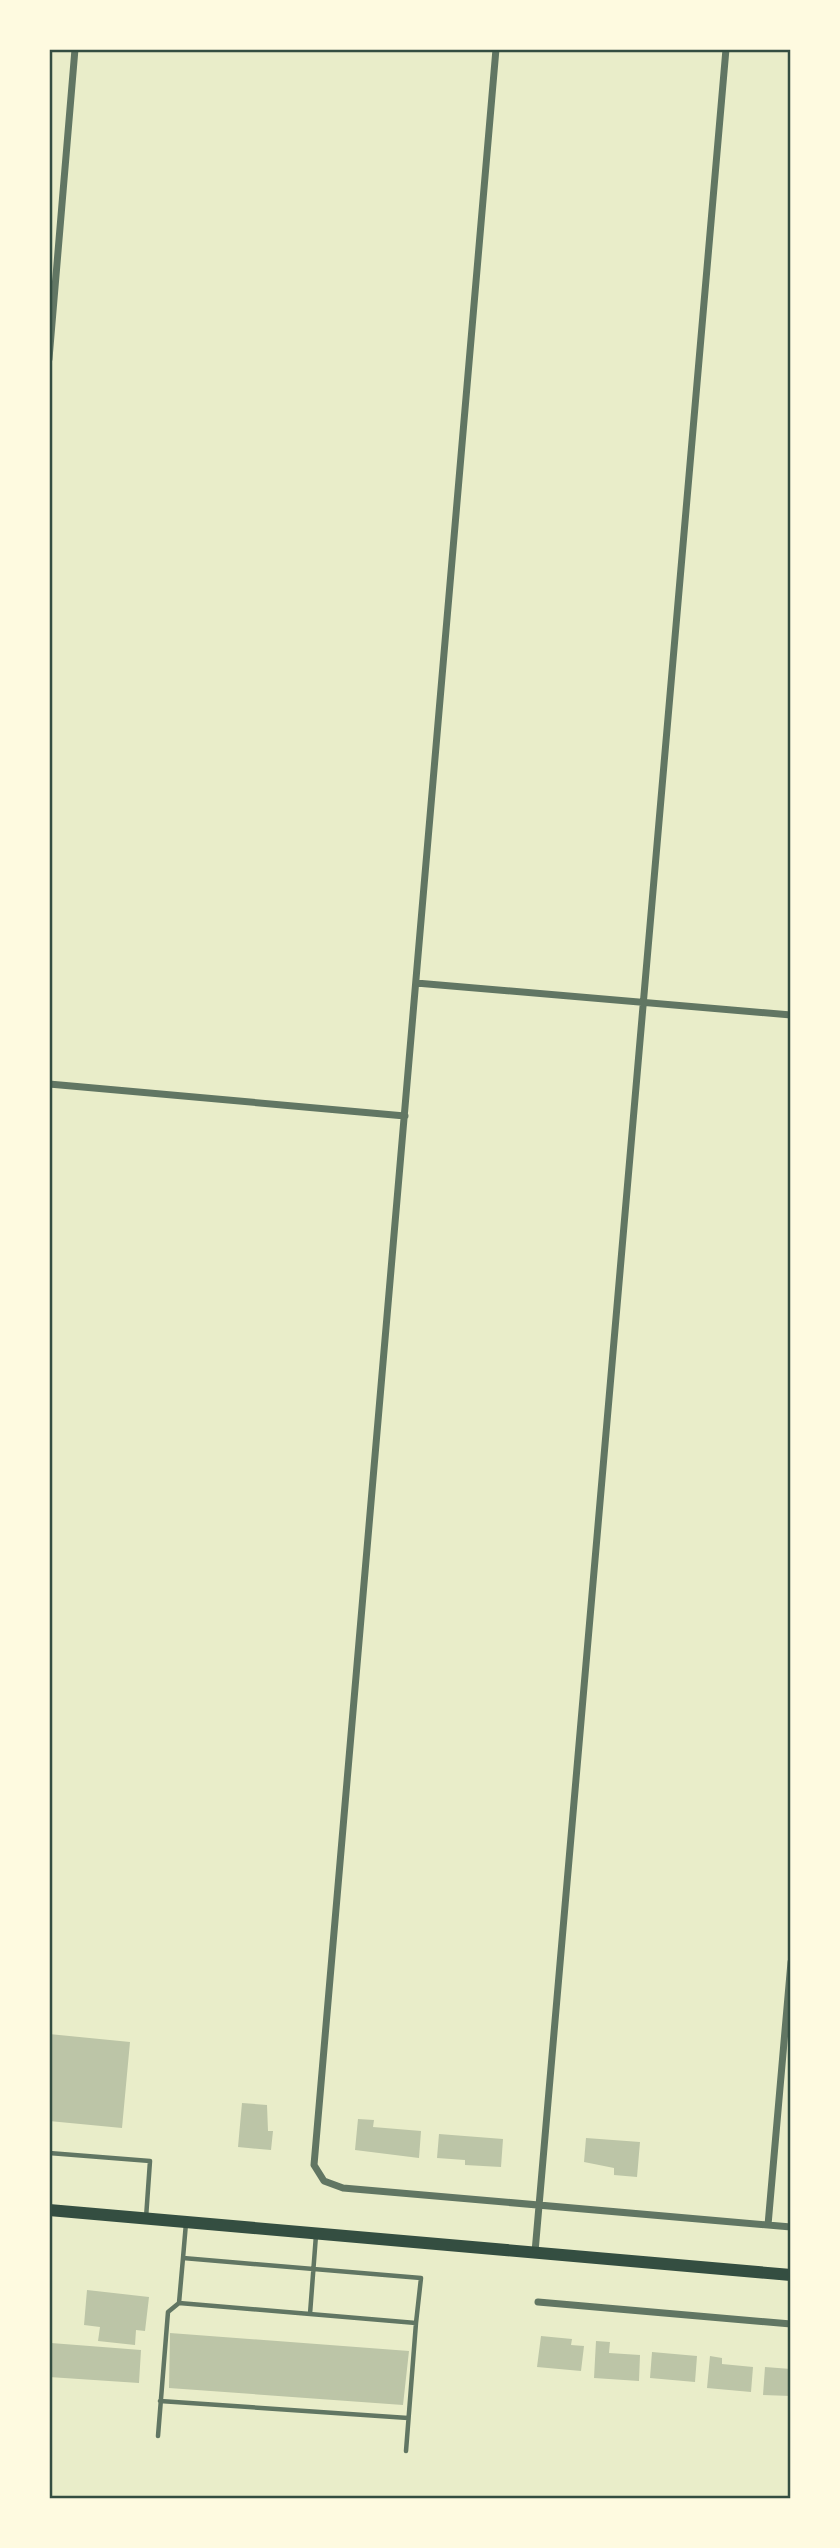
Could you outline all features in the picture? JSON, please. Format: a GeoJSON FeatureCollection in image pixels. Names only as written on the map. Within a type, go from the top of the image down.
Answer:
{"type":"FeatureCollection","features":[{"type":"Feature","properties":{"kind":"main road"},"geometry":{"type":"LineString","coordinates":[[49,2210],[791,2275]]}},
{"type":"Feature","properties":{"kind":"street"},"geometry":{"type":"LineString","coordinates":[[49,359],[75,49]]}},
{"type":"Feature","properties":{"kind":"street"},"geometry":{"type":"LineString","coordinates":[[496,49],[314,2165],[324,2181],[343,2188],[791,2227]]}},
{"type":"Feature","properties":{"kind":"street"},"geometry":{"type":"LineString","coordinates":[[535,2252],[726,49]]}},
{"type":"Feature","properties":{"kind":"street"},"geometry":{"type":"LineString","coordinates":[[416,983],[791,1016]]}},
{"type":"Feature","properties":{"kind":"street"},"geometry":{"type":"LineString","coordinates":[[49,1084],[405,1116]]}},
{"type":"Feature","properties":{"kind":"street"},"geometry":{"type":"LineString","coordinates":[[768,2225],[791,1962]]}},
{"type":"Feature","properties":{"kind":"street"},"geometry":{"type":"LineString","coordinates":[[538,2302],[791,2324]]}},
{"type":"Feature","properties":{"kind":"lane"},"geometry":{"type":"LineString","coordinates":[[49,2152],[150,2161],[146,2218]]}},
{"type":"Feature","properties":{"kind":"lane"},"geometry":{"type":"LineString","coordinates":[[158,2436],[169,2312],[179,2303],[186,2222]]}},
{"type":"Feature","properties":{"kind":"lane"},"geometry":{"type":"LineString","coordinates":[[310,2314],[316,2233]]}},
{"type":"Feature","properties":{"kind":"lane"},"geometry":{"type":"LineString","coordinates":[[183,2258],[421,2278],[405,2451]]}},
{"type":"Feature","properties":{"kind":"lane"},"geometry":{"type":"LineString","coordinates":[[179,2303],[416,2323]]}},
{"type":"Feature","properties":{"kind":"lane"},"geometry":{"type":"LineString","coordinates":[[160,2401],[408,2418]]}},
{"type":"Feature","properties":{"kind":"building"},"geometry":{"type":"Polygon","coordinates":[[[49,2034],[130,2042],[122,2128],[49,2121],[49,2034]]]}},
{"type":"Feature","properties":{"kind":"building"},"geometry":{"type":"Polygon","coordinates":[[[242,2103],[267,2105],[268,2131],[273,2131],[271,2150],[238,2147],[242,2103]]]}},
{"type":"Feature","properties":{"kind":"building"},"geometry":{"type":"Polygon","coordinates":[[[358,2119],[374,2120],[373,2127],[421,2131],[419,2158],[355,2150],[358,2119]]]}},
{"type":"Feature","properties":{"kind":"building"},"geometry":{"type":"Polygon","coordinates":[[[439,2134],[503,2139],[501,2167],[465,2165],[465,2160],[437,2158],[439,2134]]]}},
{"type":"Feature","properties":{"kind":"building"},"geometry":{"type":"Polygon","coordinates":[[[586,2138],[640,2142],[637,2177],[614,2175],[614,2168],[584,2162],[586,2138]]]}},
{"type":"Feature","properties":{"kind":"building"},"geometry":{"type":"Polygon","coordinates":[[[87,2290],[149,2297],[145,2331],[136,2330],[135,2345],[98,2341],[100,2327],[84,2325],[87,2290]]]}},
{"type":"Feature","properties":{"kind":"building"},"geometry":{"type":"Polygon","coordinates":[[[170,2333],[409,2351],[403,2405],[169,2388],[170,2333]]]}},
{"type":"Feature","properties":{"kind":"building"},"geometry":{"type":"Polygon","coordinates":[[[541,2336],[572,2339],[571,2345],[584,2346],[581,2371],[537,2367],[541,2336]]]}},
{"type":"Feature","properties":{"kind":"building"},"geometry":{"type":"Polygon","coordinates":[[[596,2341],[610,2342],[609,2353],[640,2355],[639,2381],[594,2378],[596,2341]]]}},
{"type":"Feature","properties":{"kind":"building"},"geometry":{"type":"Polygon","coordinates":[[[51,2343],[141,2350],[139,2383],[49,2377],[51,2343]]]}},
{"type":"Feature","properties":{"kind":"building"},"geometry":{"type":"Polygon","coordinates":[[[652,2352],[697,2356],[695,2382],[650,2378],[652,2352]]]}},
{"type":"Feature","properties":{"kind":"building"},"geometry":{"type":"Polygon","coordinates":[[[710,2356],[722,2358],[722,2364],[753,2367],[751,2392],[707,2388],[710,2356]]]}},
{"type":"Feature","properties":{"kind":"building"},"geometry":{"type":"Polygon","coordinates":[[[765,2367],[791,2369],[791,2396],[763,2395],[765,2367]]]}}]}
